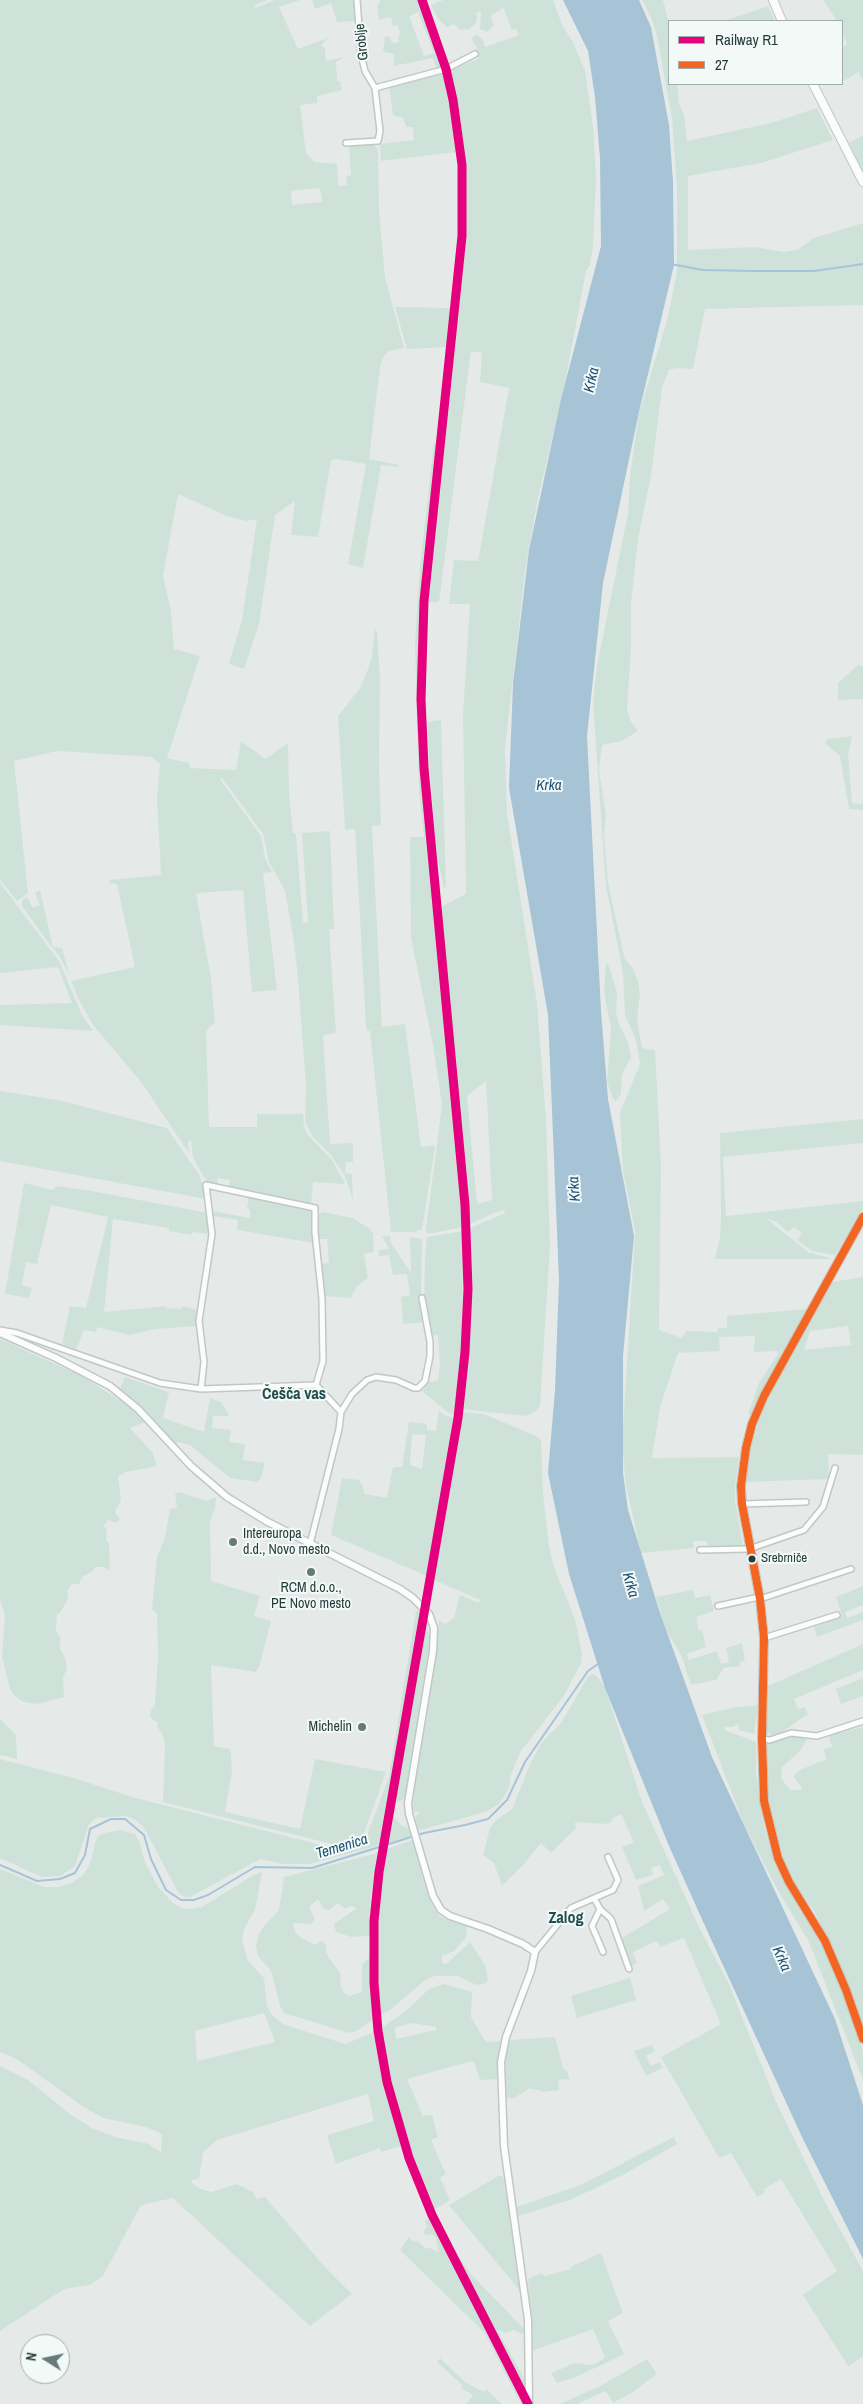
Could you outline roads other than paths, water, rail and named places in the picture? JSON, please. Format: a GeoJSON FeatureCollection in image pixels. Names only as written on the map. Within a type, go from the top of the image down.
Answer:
{"type":"FeatureCollection","features":[{"type":"Feature","properties":{"kind":"main road"},"geometry":{"type":"LineString","coordinates":[[773,0],[782,20]]}},
{"type":"Feature","properties":{"kind":"main road"},"geometry":{"type":"LineString","coordinates":[[814,85],[863,182]]}},
{"type":"Feature","properties":{"kind":"main road"},"geometry":{"type":"LineString","coordinates":[[863,1217],[764,1396],[752,1424],[740,1486],[760,1598],[764,1638],[762,1739],[764,1801],[778,1858],[789,1882],[825,1941],[846,1990],[863,2039]]}},
{"type":"Feature","properties":{"kind":"street","name":"Groblje"},"geometry":{"type":"LineString","coordinates":[[346,143],[378,141],[380,119],[375,88],[365,71],[361,55],[357,0]]}},
{"type":"Feature","properties":{"kind":"street"},"geometry":{"type":"LineString","coordinates":[[375,88],[446,69],[475,54]]}},
{"type":"Feature","properties":{"kind":"street"},"geometry":{"type":"LineString","coordinates":[[201,1389],[204,1362],[199,1322],[212,1234],[206,1185],[315,1208],[315,1232],[322,1299],[323,1361],[316,1385]]}},
{"type":"Feature","properties":{"kind":"street"},"geometry":{"type":"LineString","coordinates":[[310,1544],[339,1429],[341,1412],[352,1394],[367,1380],[386,1377],[414,1388],[423,1385],[428,1372],[430,1356],[422,1298]]}},
{"type":"Feature","properties":{"kind":"street"},"geometry":{"type":"LineString","coordinates":[[0,1332],[17,1333],[160,1383],[201,1389],[316,1385],[341,1412]]}},
{"type":"Feature","properties":{"kind":"street"},"geometry":{"type":"LineString","coordinates":[[0,1332],[110,1386],[138,1409],[211,1485],[242,1507],[310,1544],[400,1589],[420,1604],[432,1621],[434,1628],[433,1651],[408,1802],[412,1826],[433,1896],[441,1910],[461,1920],[488,1928],[523,1944],[535,1952]]}},
{"type":"Feature","properties":{"kind":"street"},"geometry":{"type":"LineString","coordinates":[[700,1550],[750,1549],[804,1530],[823,1507],[835,1468]]}},
{"type":"Feature","properties":{"kind":"street"},"geometry":{"type":"LineString","coordinates":[[742,1504],[806,1502]]}},
{"type":"Feature","properties":{"kind":"street"},"geometry":{"type":"LineString","coordinates":[[718,1606],[760,1598],[851,1569]]}},
{"type":"Feature","properties":{"kind":"street"},"geometry":{"type":"LineString","coordinates":[[764,1638],[837,1615]]}},
{"type":"Feature","properties":{"kind":"street"},"geometry":{"type":"LineString","coordinates":[[762,1739],[770,1740],[791,1733],[817,1736],[863,1721]]}},
{"type":"Feature","properties":{"kind":"street"},"geometry":{"type":"LineString","coordinates":[[529,2404],[528,2320],[504,2146],[501,2062],[506,2036],[531,1971],[535,1952],[559,1920],[571,1908],[613,1890],[618,1880],[608,1857]]}},
{"type":"Feature","properties":{"kind":"street"},"geometry":{"type":"LineString","coordinates":[[594,1898],[600,1909],[611,1919],[629,1970]]}},
{"type":"Feature","properties":{"kind":"street"},"geometry":{"type":"LineString","coordinates":[[600,1909],[592,1926],[603,1952]]}},
{"type":"Feature","properties":{"kind":"water","name":"Krka"},"geometry":{"type":"Polygon","coordinates":[[[563,0],[639,0],[651,27],[669,125],[673,182],[674,265],[639,412],[603,583],[587,736],[601,1011],[608,1099],[634,1236],[623,1356],[623,1473],[628,1510],[660,1613],[712,1757],[835,2019],[863,2105],[863,2259],[802,2137],[710,1937],[669,1846],[605,1688],[569,1574],[548,1473],[555,1390],[559,1280],[548,1015],[509,788],[513,683],[529,550],[561,399],[601,246],[600,158],[595,97],[588,51],[563,0]]]}},
{"type":"Feature","properties":{"kind":"waterway"},"geometry":{"type":"LineString","coordinates":[[671,264],[703,270],[753,271],[814,271],[863,264]]}},
{"type":"Feature","properties":{"kind":"waterway","name":"Temenica"},"geometry":{"type":"LineString","coordinates":[[0,1865],[37,1881],[60,1879],[75,1873],[85,1855],[90,1829],[111,1819],[125,1819],[144,1835],[151,1859],[166,1890],[181,1900],[194,1900],[208,1895],[255,1867],[312,1868],[424,1833],[488,1819],[507,1800],[525,1762],[588,1671],[598,1664]]}},
{"type":"Feature","properties":{"kind":"rail line","name":"R1"},"geometry":{"type":"LineString","coordinates":[[422,0],[446,69],[453,100],[462,165],[462,236],[424,601],[421,699],[424,768],[465,1205],[468,1289],[465,1352],[458,1418],[379,1872],[374,1921],[374,1983],[378,2031],[387,2082],[409,2158],[432,2215],[528,2404]]}},
{"type":"Feature","properties":{"kind":"place","name":"Intereuropa d.d., Novo mesto"},"geometry":{"type":"Point","coordinates":[233,1542]}},
{"type":"Feature","properties":{"kind":"place","name":"Srebrniče"},"geometry":{"type":"Point","coordinates":[752,1559]}},
{"type":"Feature","properties":{"kind":"place","name":"RCM d.o.o., PE Novo mesto"},"geometry":{"type":"Point","coordinates":[311,1572]}},
{"type":"Feature","properties":{"kind":"place","name":"Michelin"},"geometry":{"type":"Point","coordinates":[362,1727]}},
{"type":"Feature","properties":{"kind":"district","name":"Češča vas"},"geometry":{"type":"Point","coordinates":[294,1395]}},
{"type":"Feature","properties":{"kind":"district","name":"Zalog"},"geometry":{"type":"Point","coordinates":[566,1919]}}]}
